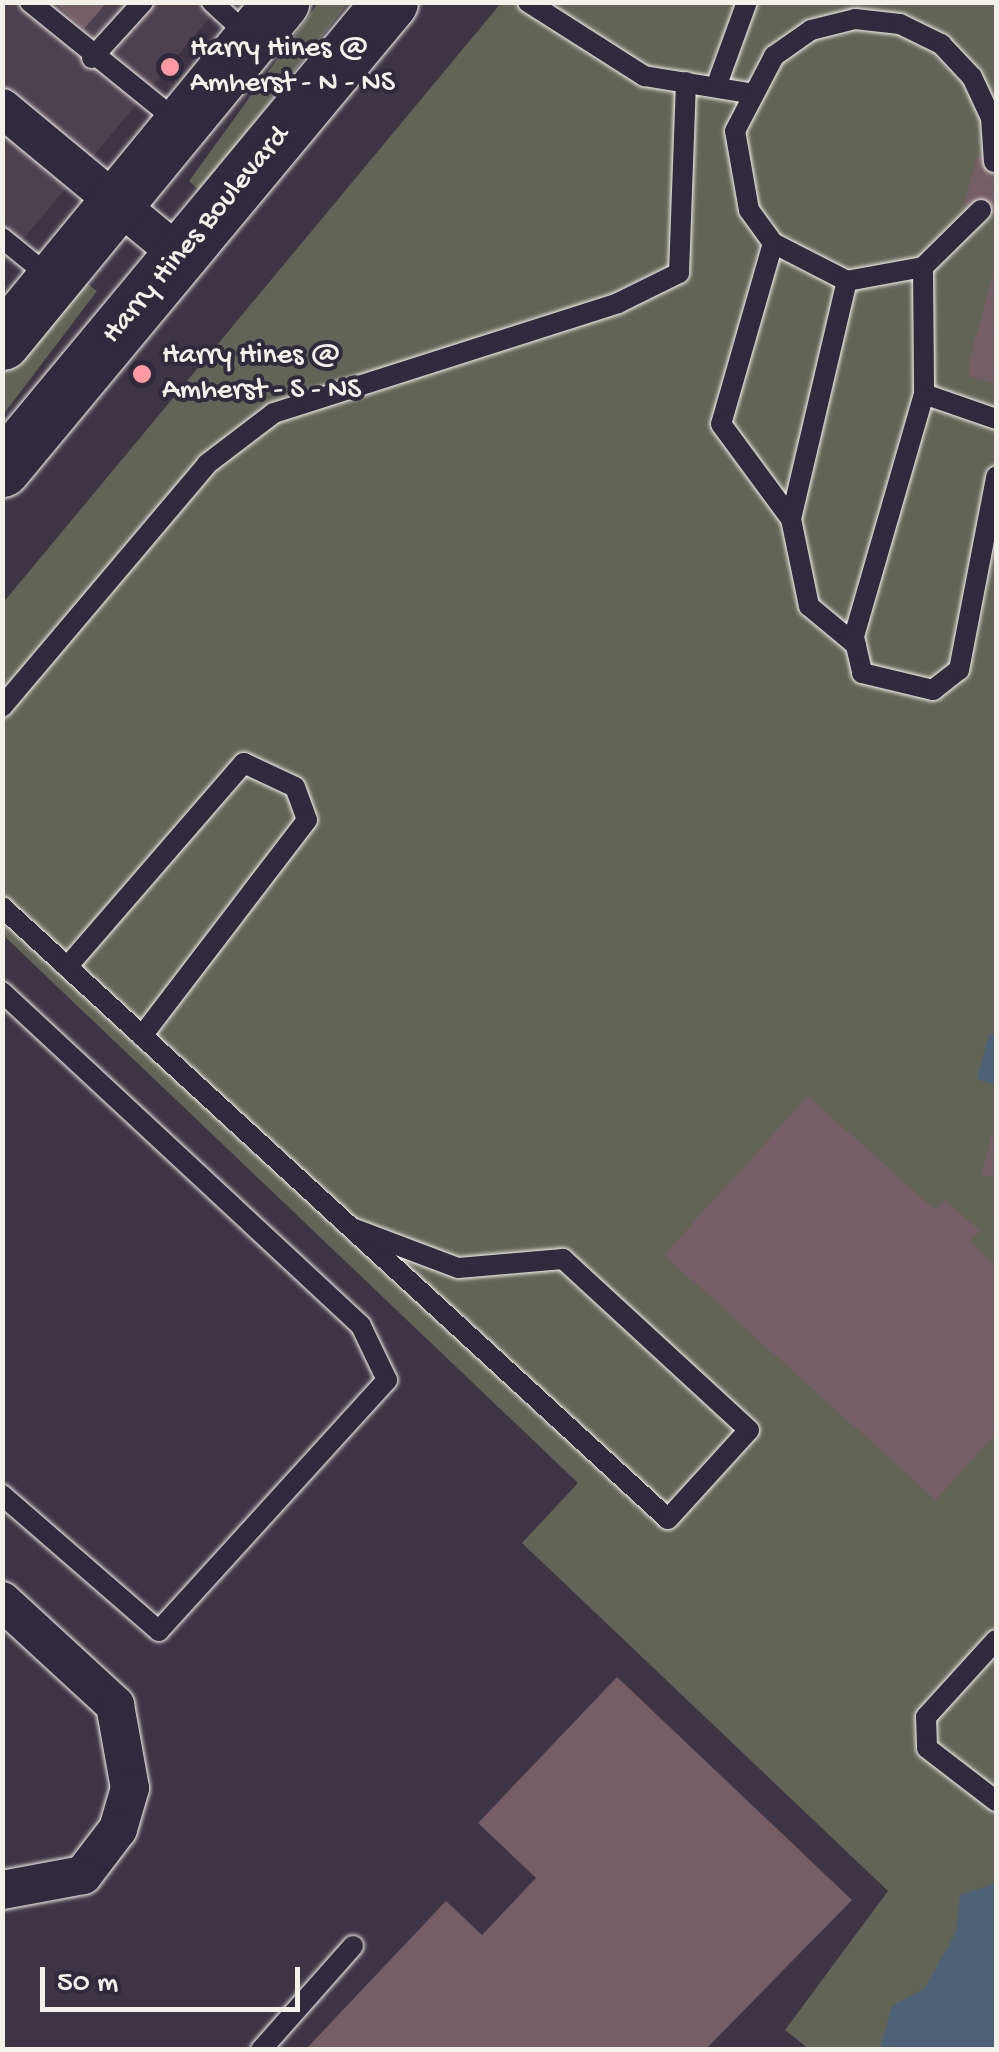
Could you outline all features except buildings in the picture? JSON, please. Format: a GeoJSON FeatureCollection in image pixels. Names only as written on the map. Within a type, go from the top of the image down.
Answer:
{"type":"FeatureCollection","features":[{"type":"Feature","properties":{"kind":"main road","name":"Harry Hines Boulevard"},"geometry":{"type":"LineString","coordinates":[[2,469],[390,2]]}},
{"type":"Feature","properties":{"kind":"main road"},"geometry":{"type":"LineString","coordinates":[[5,334],[120,204],[267,21]]}},
{"type":"Feature","properties":{"kind":"street"},"geometry":{"type":"LineString","coordinates":[[4,114],[181,256]]}},
{"type":"Feature","properties":{"kind":"street"},"geometry":{"type":"LineString","coordinates":[[2,1601],[115,1705],[130,1788],[118,1830],[82,1875],[2,1890]]}},
{"type":"Feature","properties":{"kind":"lane"},"geometry":{"type":"LineString","coordinates":[[30,2],[92,58],[183,126]]}},
{"type":"Feature","properties":{"kind":"lane"},"geometry":{"type":"LineString","coordinates":[[92,58],[142,2]]}},
{"type":"Feature","properties":{"kind":"lane"},"geometry":{"type":"LineString","coordinates":[[212,2],[267,21]]}},
{"type":"Feature","properties":{"kind":"lane"},"geometry":{"type":"LineString","coordinates":[[528,2],[644,76],[748,93]]}},
{"type":"Feature","properties":{"kind":"lane"},"geometry":{"type":"LineString","coordinates":[[716,88],[748,2]]}},
{"type":"Feature","properties":{"kind":"lane"},"geometry":{"type":"LineString","coordinates":[[981,210],[923,267],[848,281],[773,243],[736,172],[748,93],[774,56],[811,30],[855,20],[900,24],[941,44],[972,76],[991,118],[994,162]]}},
{"type":"Feature","properties":{"kind":"lane"},"geometry":{"type":"LineString","coordinates":[[2,707],[206,464],[274,414],[618,302],[679,273],[686,82]]}},
{"type":"Feature","properties":{"kind":"lane"},"geometry":{"type":"LineString","coordinates":[[2,238],[54,281]]}},
{"type":"Feature","properties":{"kind":"lane"},"geometry":{"type":"LineString","coordinates":[[773,243],[722,424],[792,520]]}},
{"type":"Feature","properties":{"kind":"lane"},"geometry":{"type":"LineString","coordinates":[[923,267],[924,394],[856,645],[862,673],[933,690],[959,670],[996,477]]}},
{"type":"Feature","properties":{"kind":"lane"},"geometry":{"type":"LineString","coordinates":[[848,281],[792,520],[809,606],[856,645]]}},
{"type":"Feature","properties":{"kind":"lane"},"geometry":{"type":"LineString","coordinates":[[924,394],[996,420]]}},
{"type":"Feature","properties":{"kind":"lane"},"geometry":{"type":"LineString","coordinates":[[67,966],[244,763],[268,767],[296,788],[307,820],[142,1036]]}},
{"type":"Feature","properties":{"kind":"lane"},"geometry":{"type":"LineString","coordinates":[[2,907],[668,1519],[749,1430],[562,1260],[458,1268],[352,1228]]}},
{"type":"Feature","properties":{"kind":"lane"},"geometry":{"type":"LineString","coordinates":[[2,992],[360,1326],[387,1380],[159,1632],[2,1495]]}},
{"type":"Feature","properties":{"kind":"lane"},"geometry":{"type":"LineString","coordinates":[[996,1640],[926,1717],[926,1748],[996,1801]]}},
{"type":"Feature","properties":{"kind":"lane"},"geometry":{"type":"LineString","coordinates":[[261,2050],[353,1946]]}},
{"type":"Feature","properties":{"kind":"shaded area"},"geometry":{"type":"Polygon","coordinates":[[[3,3],[222,3],[3,263],[3,3]]]}},
{"type":"Feature","properties":{"kind":"green space"},"geometry":{"type":"Polygon","coordinates":[[[318,3],[348,3],[200,191],[189,181],[318,3]]]}},
{"type":"Feature","properties":{"kind":"green space"},"geometry":{"type":"Polygon","coordinates":[[[501,3],[996,3],[996,2049],[809,2049],[785,2030],[888,1891],[522,1543],[578,1483],[3,935],[2,604],[501,3]]]}},
{"type":"Feature","properties":{"kind":"green space"},"geometry":{"type":"Polygon","coordinates":[[[81,279],[97,291],[3,415],[3,374],[81,279]]]}},
{"type":"Feature","properties":{"kind":"water"},"geometry":{"type":"Polygon","coordinates":[[[989,1034],[996,1036],[996,1085],[977,1079],[989,1034]]]}},
{"type":"Feature","properties":{"kind":"water"},"geometry":{"type":"Polygon","coordinates":[[[996,1883],[996,2049],[880,2049],[892,2006],[925,1988],[956,1932],[960,1895],[996,1883]]]}},
{"type":"Feature","properties":{"kind":"place","name":"Harry Hines @ Amherst - N - NS"},"geometry":{"type":"Point","coordinates":[170,67]}},
{"type":"Feature","properties":{"kind":"place","name":"Harry Hines @ Amherst - S - NS"},"geometry":{"type":"Point","coordinates":[142,374]}}]}
